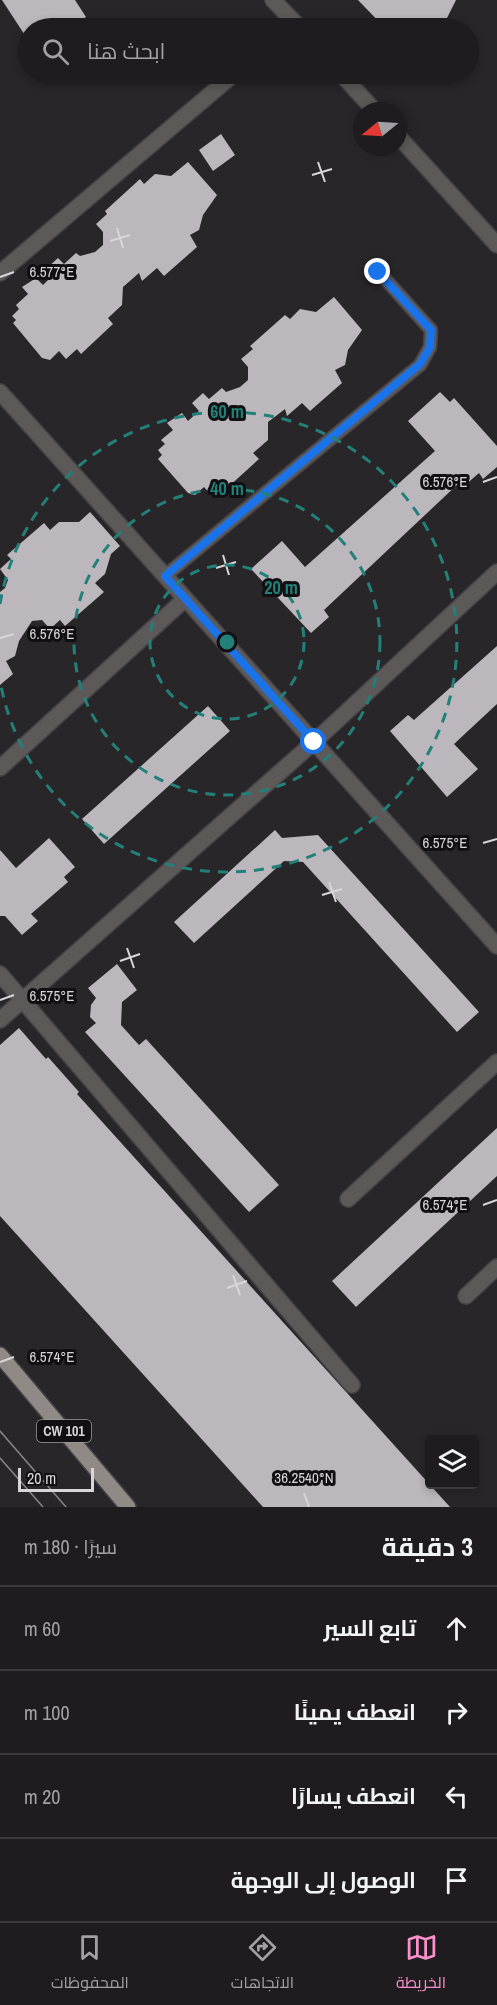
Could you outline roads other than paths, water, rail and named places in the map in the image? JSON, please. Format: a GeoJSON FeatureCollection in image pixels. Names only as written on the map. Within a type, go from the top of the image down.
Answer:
{"type":"FeatureCollection","features":[{"type":"Feature","properties":{"kind":"main road","name":"CW 101"},"geometry":{"type":"LineString","coordinates":[[0,1355],[128,1507]]}},
{"type":"Feature","properties":{"kind":"street"},"geometry":{"type":"LineString","coordinates":[[273,0],[288,18]]}},
{"type":"Feature","properties":{"kind":"street"},"geometry":{"type":"LineString","coordinates":[[0,273],[222,84]]}},
{"type":"Feature","properties":{"kind":"street"},"geometry":{"type":"LineString","coordinates":[[349,84],[366,102]]}},
{"type":"Feature","properties":{"kind":"street"},"geometry":{"type":"LineString","coordinates":[[407,146],[497,245]]}},
{"type":"Feature","properties":{"kind":"street"},"geometry":{"type":"LineString","coordinates":[[0,392],[497,946]]}},
{"type":"Feature","properties":{"kind":"street"},"geometry":{"type":"LineString","coordinates":[[0,1020],[314,742],[497,572]]}},
{"type":"Feature","properties":{"kind":"street"},"geometry":{"type":"LineString","coordinates":[[0,768],[185,599]]}},
{"type":"Feature","properties":{"kind":"street"},"geometry":{"type":"LineString","coordinates":[[0,974],[352,1385]]}},
{"type":"Feature","properties":{"kind":"street"},"geometry":{"type":"LineString","coordinates":[[348,1199],[497,1062]]}},
{"type":"Feature","properties":{"kind":"street"},"geometry":{"type":"LineString","coordinates":[[466,1296],[497,1267]]}},
{"type":"Feature","properties":{"kind":"lane"},"geometry":{"type":"LineString","coordinates":[[165,576],[420,364],[430,347],[431,330],[378,272]]}},
{"type":"Feature","properties":{"kind":"tram line"},"geometry":{"type":"LineString","coordinates":[[0,1431],[66,1507]]}},
{"type":"Feature","properties":{"kind":"tram line"},"geometry":{"type":"LineString","coordinates":[[0,1458],[43,1507]]}}]}
